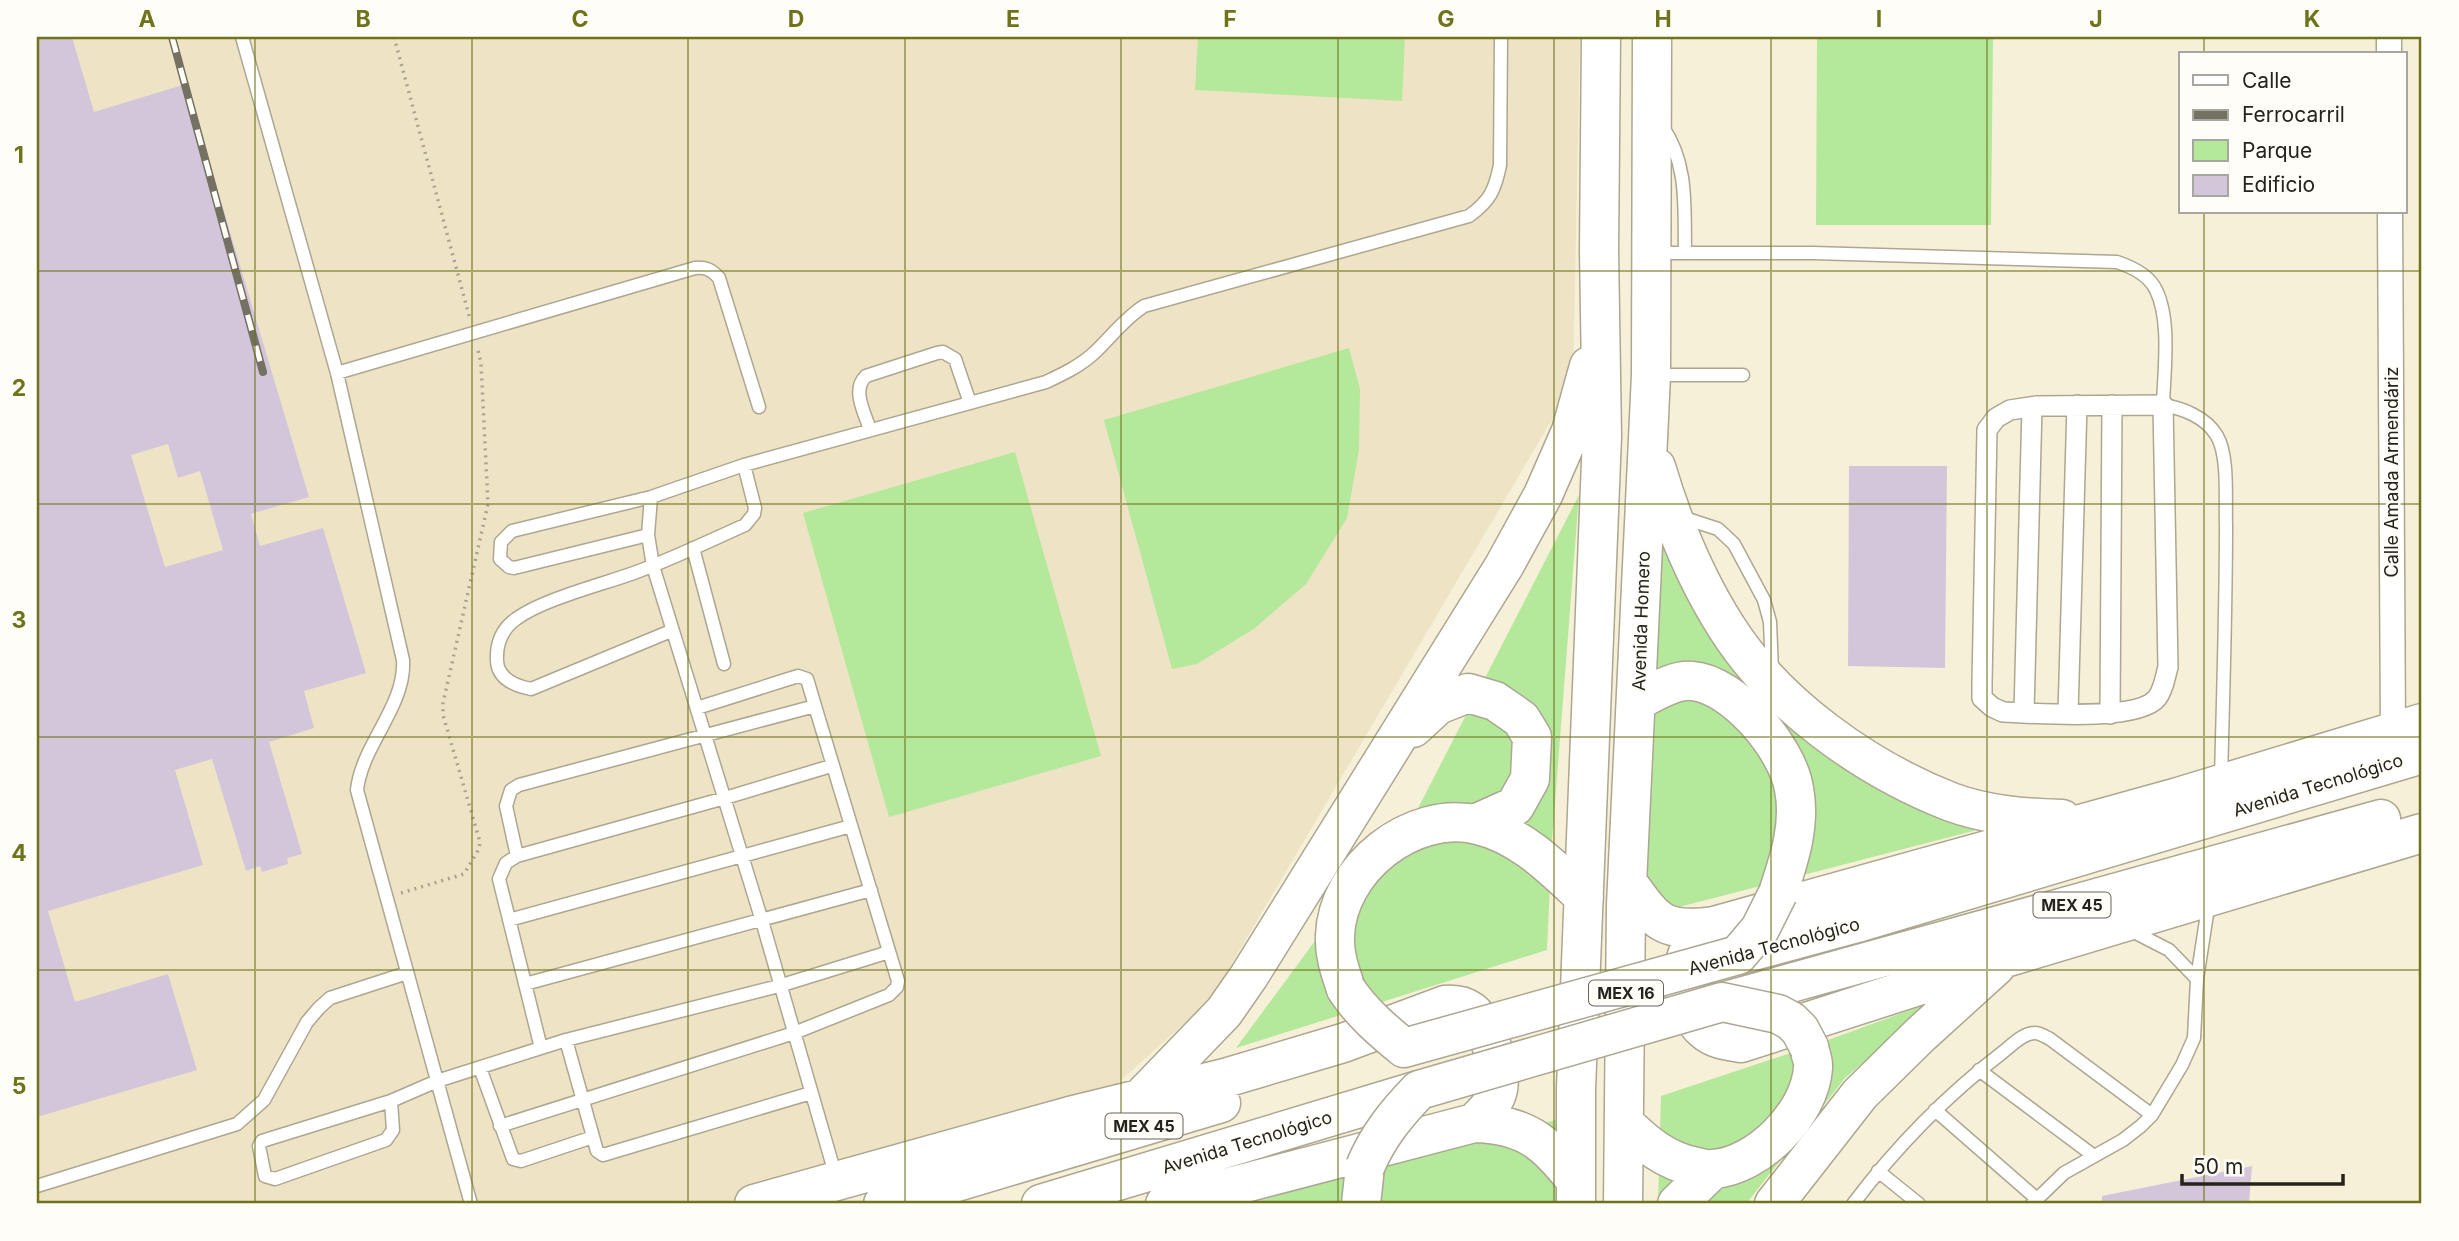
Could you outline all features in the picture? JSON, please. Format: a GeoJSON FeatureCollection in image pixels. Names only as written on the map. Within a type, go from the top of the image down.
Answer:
{"type":"FeatureCollection","features":[{"type":"Feature","properties":{"kind":"main road"},"geometry":{"type":"LineString","coordinates":[[1584,908],[1601,500],[1601,37]]}},
{"type":"Feature","properties":{"kind":"main road","name":"Avenida Homero"},"geometry":{"type":"LineString","coordinates":[[1623,1204],[1627,894],[1651,375],[1668,253],[1650,108],[1652,37]]}},
{"type":"Feature","properties":{"kind":"main road"},"geometry":{"type":"LineString","coordinates":[[1599,250],[1668,253]]}},
{"type":"Feature","properties":{"kind":"main road"},"geometry":{"type":"LineString","coordinates":[[1142,1097],[1224,1012],[1249,976],[1504,566],[1543,495],[1571,431],[1599,330]]}},
{"type":"Feature","properties":{"kind":"main road"},"geometry":{"type":"LineString","coordinates":[[1648,442],[1671,514],[1694,571],[1727,630],[1772,685],[1839,742],[1900,779],[1953,803],[2000,814],[2095,820]]}},
{"type":"Feature","properties":{"kind":"main road"},"geometry":{"type":"LineString","coordinates":[[1637,701],[1671,685],[1690,680],[1708,684],[1738,701],[1763,729],[1783,760],[1794,786],[1796,816],[1791,854],[1778,893],[1760,929],[1738,955]]}},
{"type":"Feature","properties":{"kind":"main road"},"geometry":{"type":"LineString","coordinates":[[1373,777],[1406,735],[1438,705],[1468,693],[1495,701],[1521,719],[1532,737],[1530,779],[1515,806],[1475,824]]}},
{"type":"Feature","properties":{"kind":"main road"},"geometry":{"type":"LineString","coordinates":[[1627,894],[1651,916],[1669,926],[1688,929],[1714,926],[2221,785],[2412,736]]}},
{"type":"Feature","properties":{"kind":"main road","name":"Avenida Tecnológico"},"geometry":{"type":"LineString","coordinates":[[883,1204],[1404,1048],[1870,919],[2412,736]]}},
{"type":"Feature","properties":{"kind":"main road","name":"Avenida Tecnológico"},"geometry":{"type":"LineString","coordinates":[[1041,1204],[1722,1002],[2422,807]]}},
{"type":"Feature","properties":{"kind":"main road"},"geometry":{"type":"LineString","coordinates":[[1404,1048],[1357,1005],[1346,989],[1337,961],[1335,935],[1340,910],[1357,875],[1384,846],[1414,830],[1441,822],[1475,824],[1493,829],[1520,842],[1584,908]]}},
{"type":"Feature","properties":{"kind":"main road"},"geometry":{"type":"LineString","coordinates":[[1714,926],[1699,936],[1689,949],[1684,967],[1685,990],[1691,1012],[1705,1031],[1723,1041],[1741,1042],[2005,958],[2422,834]]}},
{"type":"Feature","properties":{"kind":"main road","name":"MEX 16"},"geometry":{"type":"LineString","coordinates":[[1576,1193],[1576,1089],[1584,908]]}},
{"type":"Feature","properties":{"kind":"main road"},"geometry":{"type":"LineString","coordinates":[[1774,1204],[1860,1094],[2005,958]]}},
{"type":"Feature","properties":{"kind":"main road"},"geometry":{"type":"LineString","coordinates":[[1624,1123],[1657,1153],[1678,1164],[1712,1170],[1747,1160],[1773,1141],[1796,1114],[1809,1088],[1814,1066],[1801,1030],[1778,1014],[1722,1002]]}},
{"type":"Feature","properties":{"kind":"main road"},"geometry":{"type":"LineString","coordinates":[[754,1204],[1142,1097],[1225,1078],[1343,1042],[1445,1005],[1458,1004],[1477,1016],[1488,1038],[1498,1070],[1499,1090],[1492,1105],[1474,1123]]}},
{"type":"Feature","properties":{"kind":"main road"},"geometry":{"type":"LineString","coordinates":[[1361,1204],[1365,1167],[1380,1135],[1419,1090]]}},
{"type":"Feature","properties":{"kind":"main road"},"geometry":{"type":"LineString","coordinates":[[1165,1204],[1474,1123],[1497,1123],[1520,1129],[1541,1141],[1561,1161],[1576,1193]]}},
{"type":"Feature","properties":{"kind":"main road"},"geometry":{"type":"LineString","coordinates":[[1677,1204],[1712,1170]]}},
{"type":"Feature","properties":{"kind":"street","name":"Calle Amada Armendáriz"},"geometry":{"type":"LineString","coordinates":[[2390,214],[2412,736]]}},
{"type":"Feature","properties":{"kind":"street"},"geometry":{"type":"LineString","coordinates":[[2068,713],[2077,405]]}},
{"type":"Feature","properties":{"kind":"street"},"geometry":{"type":"LineString","coordinates":[[2110,714],[2112,405]]}},
{"type":"Feature","properties":{"kind":"street"},"geometry":{"type":"LineString","coordinates":[[2112,405],[2163,405],[2168,667],[2164,687],[2157,698],[2147,706],[2110,714],[2003,712],[1982,698],[1987,430],[1996,418],[2010,410],[2112,405]]}},
{"type":"Feature","properties":{"kind":"street"},"geometry":{"type":"LineString","coordinates":[[2024,712],[2032,407]]}},
{"type":"Feature","properties":{"kind":"lane"},"geometry":{"type":"LineString","coordinates":[[242,37],[337,373],[403,660],[398,691],[360,772],[357,790],[471,1204]]}},
{"type":"Feature","properties":{"kind":"lane"},"geometry":{"type":"LineString","coordinates":[[648,535],[513,568],[500,559],[501,542],[512,531],[652,497],[744,465],[1046,382],[1071,370],[1093,354],[1129,316],[1144,306],[1469,216],[1485,205],[1496,186],[1500,165],[1502,37]]}},
{"type":"Feature","properties":{"kind":"lane"},"geometry":{"type":"LineString","coordinates":[[1668,253],[2104,262],[2131,267],[2156,289],[2162,307],[2164,327],[2163,405],[2182,408],[2193,415],[2216,434],[2221,447],[2225,480],[2226,604],[2221,785]]}},
{"type":"Feature","properties":{"kind":"lane"},"geometry":{"type":"LineString","coordinates":[[337,373],[705,267],[719,278],[759,407]]}},
{"type":"Feature","properties":{"kind":"lane"},"geometry":{"type":"LineString","coordinates":[[870,430],[859,392],[861,381],[866,376],[937,353],[943,352],[956,359],[970,403]]}},
{"type":"Feature","properties":{"kind":"lane"},"geometry":{"type":"LineString","coordinates":[[1651,375],[1743,375]]}},
{"type":"Feature","properties":{"kind":"lane"},"geometry":{"type":"LineString","coordinates":[[671,631],[531,689],[519,686],[504,677],[497,665],[497,648],[501,635],[515,619],[534,608],[653,566],[745,525],[751,520],[755,508],[744,465]]}},
{"type":"Feature","properties":{"kind":"lane"},"geometry":{"type":"LineString","coordinates":[[652,497],[648,535],[653,566],[762,921],[837,1181]]}},
{"type":"Feature","properties":{"kind":"lane"},"geometry":{"type":"LineString","coordinates":[[692,548],[724,664]]}},
{"type":"Feature","properties":{"kind":"lane"},"geometry":{"type":"LineString","coordinates":[[500,1126],[583,1102],[794,1033],[894,992],[898,981],[831,766],[807,679],[798,676],[697,708]]}},
{"type":"Feature","properties":{"kind":"lane"},"geometry":{"type":"LineString","coordinates":[[517,856],[506,806],[511,790],[519,785],[814,706]]}},
{"type":"Feature","properties":{"kind":"lane"},"geometry":{"type":"LineString","coordinates":[[541,1048],[499,879],[506,863],[517,856],[831,766]]}},
{"type":"Feature","properties":{"kind":"lane"},"geometry":{"type":"LineString","coordinates":[[509,920],[851,826]]}},
{"type":"Feature","properties":{"kind":"lane"},"geometry":{"type":"LineString","coordinates":[[525,984],[871,890]]}},
{"type":"Feature","properties":{"kind":"lane"},"geometry":{"type":"LineString","coordinates":[[1935,1110],[2035,1201],[2064,1173],[2123,1140],[2152,1115],[2182,1065],[2194,1038],[2197,979],[2209,898]]}},
{"type":"Feature","properties":{"kind":"lane"},"geometry":{"type":"LineString","coordinates":[[2121,925],[2169,950],[2197,979]]}},
{"type":"Feature","properties":{"kind":"lane"},"geometry":{"type":"LineString","coordinates":[[391,1101],[393,1130],[386,1140],[275,1179],[265,1176],[259,1146],[262,1140],[391,1101],[437,1082],[566,1040],[779,986],[889,952]]}},
{"type":"Feature","properties":{"kind":"lane"},"geometry":{"type":"LineString","coordinates":[[37,1186],[237,1124],[264,1100],[307,1022],[330,998],[407,973]]}},
{"type":"Feature","properties":{"kind":"lane"},"geometry":{"type":"LineString","coordinates":[[1853,1204],[1878,1171],[1935,1110],[1979,1070],[2024,1036],[2035,1033],[2050,1039],[2152,1115]]}},
{"type":"Feature","properties":{"kind":"lane"},"geometry":{"type":"LineString","coordinates":[[566,1040],[597,1151],[603,1155],[811,1093]]}},
{"type":"Feature","properties":{"kind":"lane"},"geometry":{"type":"LineString","coordinates":[[480,1068],[511,1155],[517,1161],[593,1137]]}},
{"type":"Feature","properties":{"kind":"lane"},"geometry":{"type":"LineString","coordinates":[[1979,1070],[2094,1156]]}},
{"type":"Feature","properties":{"kind":"lane"},"geometry":{"type":"LineString","coordinates":[[1878,1171],[1919,1204]]}},
{"type":"Feature","properties":{"kind":"path"},"geometry":{"type":"LineString","coordinates":[[386,898],[460,876],[467,870],[479,849],[479,835],[443,715],[443,703],[488,504],[481,363],[394,37]]}},
{"type":"Feature","properties":{"kind":"shaded area"},"geometry":{"type":"Polygon","coordinates":[[[37,37],[1580,37],[1573,384],[1211,999],[1097,1102],[758,1204],[37,1204],[37,37]]]}},
{"type":"Feature","properties":{"kind":"green space"},"geometry":{"type":"Polygon","coordinates":[[[1198,37],[1405,37],[1402,101],[1195,90],[1198,37]]]}},
{"type":"Feature","properties":{"kind":"green space"},"geometry":{"type":"Polygon","coordinates":[[[1817,37],[1993,37],[1991,225],[1816,225],[1817,37]]]}},
{"type":"Feature","properties":{"kind":"green space"},"geometry":{"type":"Polygon","coordinates":[[[1349,348],[1360,389],[1359,450],[1347,518],[1306,584],[1255,628],[1197,664],[1172,669],[1104,420],[1349,348]]]}},
{"type":"Feature","properties":{"kind":"green space"},"geometry":{"type":"Polygon","coordinates":[[[1015,452],[1101,756],[889,817],[803,513],[1015,452]]]}},
{"type":"Feature","properties":{"kind":"green space"},"geometry":{"type":"Polygon","coordinates":[[[1579,495],[1552,841],[1547,950],[1236,1048],[1337,911],[1412,820],[1579,495]]]}},
{"type":"Feature","properties":{"kind":"green space"},"geometry":{"type":"Polygon","coordinates":[[[1662,531],[1784,720],[1856,777],[1977,830],[1644,916],[1662,531]]]}},
{"type":"Feature","properties":{"kind":"green space"},"geometry":{"type":"Polygon","coordinates":[[[1935,1001],[1845,1078],[1746,1204],[1658,1204],[1661,1096],[1809,1047],[1935,1001]]]}},
{"type":"Feature","properties":{"kind":"green space"},"geometry":{"type":"Polygon","coordinates":[[[1556,1120],[1556,1204],[1250,1204],[1367,1169],[1556,1120]]]}},
{"type":"Feature","properties":{"kind":"building"},"geometry":{"type":"Polygon","coordinates":[[[37,37],[72,37],[94,112],[186,84],[309,497],[251,514],[260,546],[323,528],[366,673],[304,691],[314,728],[269,742],[302,854],[287,858],[288,864],[262,872],[260,866],[246,871],[212,759],[175,770],[203,865],[48,911],[75,1002],[168,974],[197,1070],[37,1117],[37,37]],[[168,444],[131,455],[165,567],[223,550],[200,471],[178,478],[168,444]]]}},
{"type":"Feature","properties":{"kind":"building"},"geometry":{"type":"Polygon","coordinates":[[[1849,466],[1947,466],[1945,668],[1848,666],[1849,466]]]}},
{"type":"Feature","properties":{"kind":"building"},"geometry":{"type":"Polygon","coordinates":[[[2252,1166],[2249,1204],[2102,1204],[2102,1196],[2252,1166]]]}},
{"type":"Feature","properties":{"kind":"railway"},"geometry":{"type":"LineString","coordinates":[[172,37],[263,372]]}}]}
